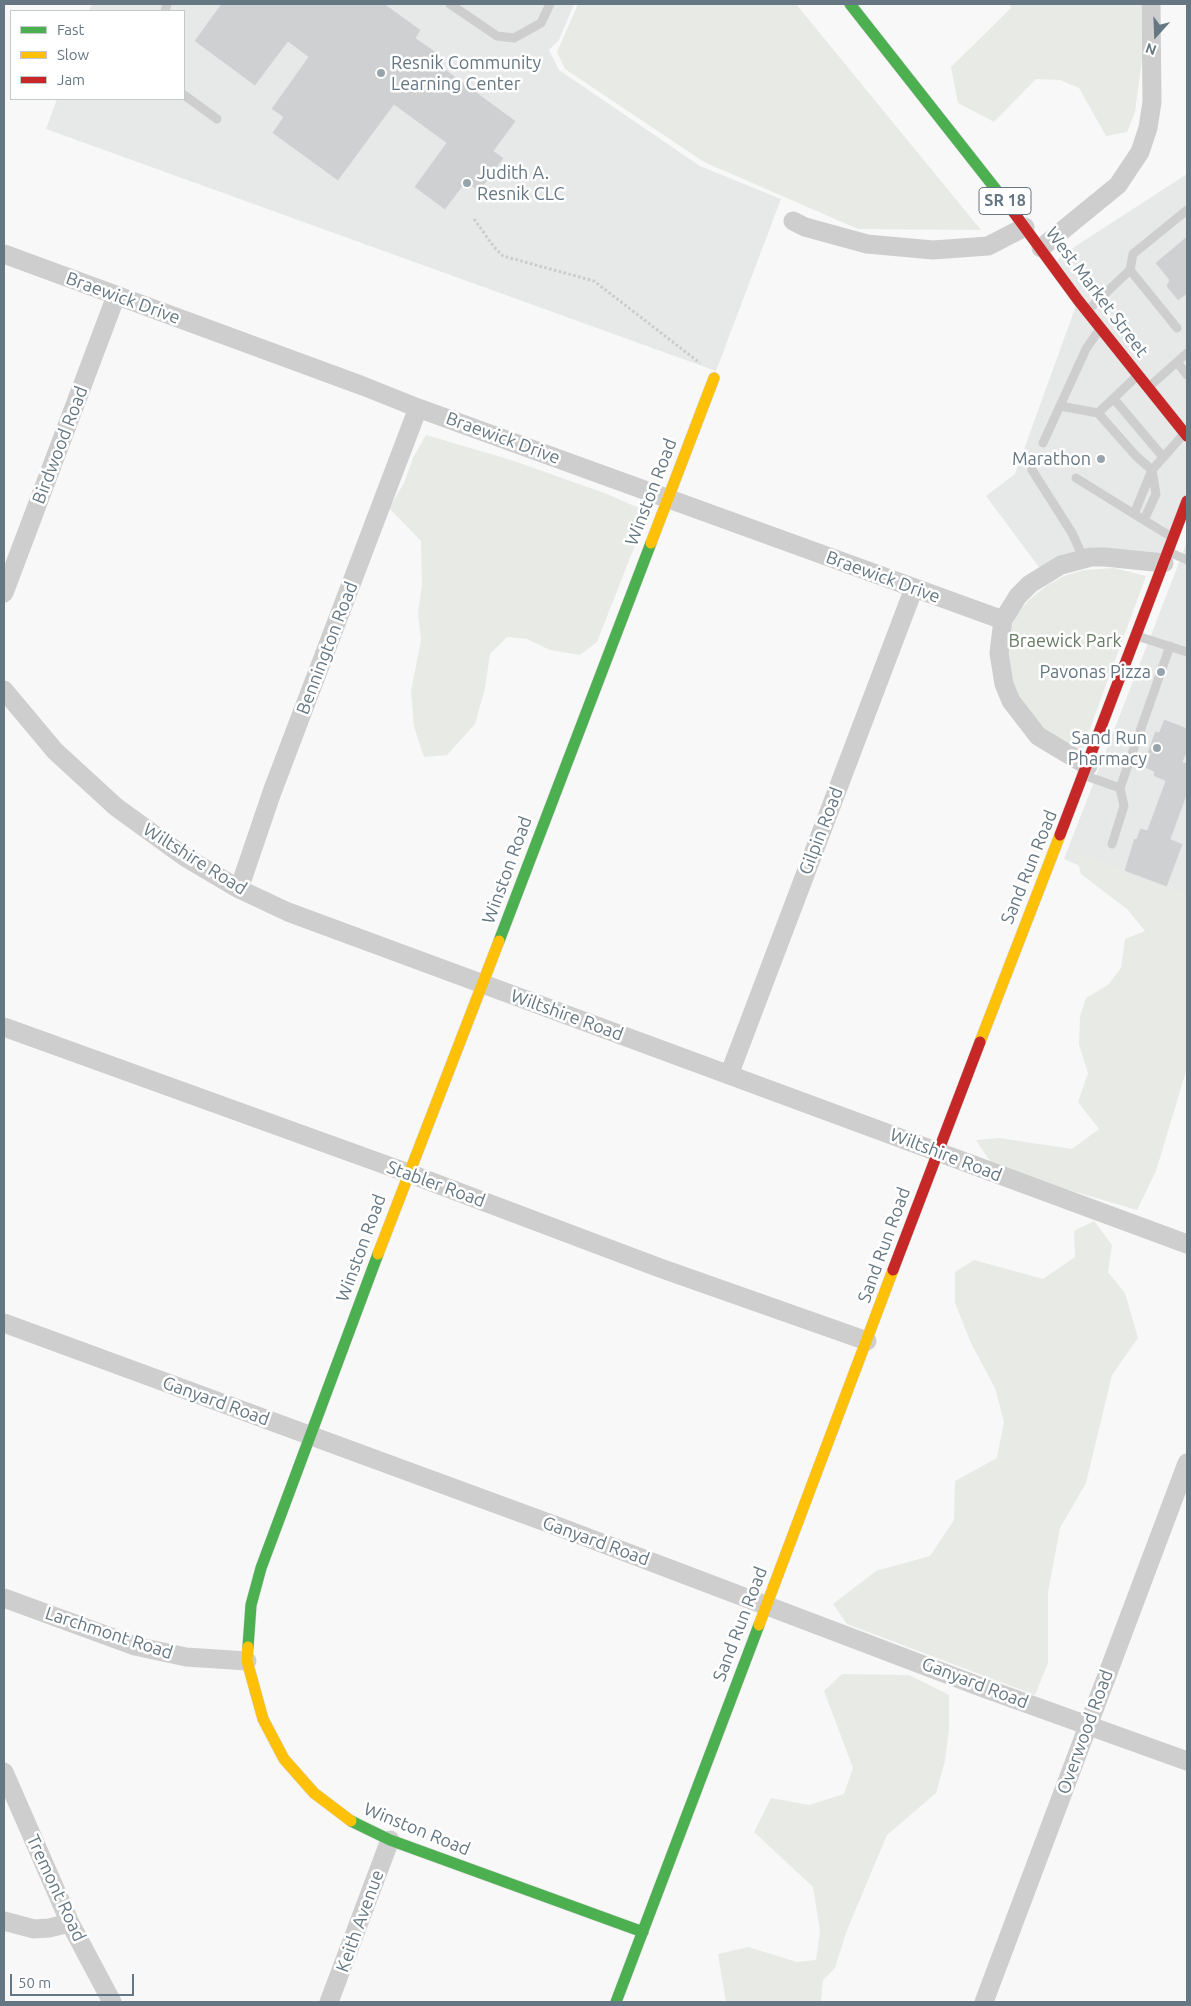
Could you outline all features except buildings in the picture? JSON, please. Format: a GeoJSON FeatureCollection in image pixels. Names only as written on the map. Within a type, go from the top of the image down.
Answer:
{"type":"FeatureCollection","features":[{"type":"Feature","properties":{"kind":"street","name":"West Market Street"},"geometry":{"type":"LineString","coordinates":[[850,4],[1025,227],[1087,311],[1186,434]]}},
{"type":"Feature","properties":{"kind":"street"},"geometry":{"type":"LineString","coordinates":[[1041,248],[1118,185],[1140,152],[1148,128],[1152,102],[1151,4]]}},
{"type":"Feature","properties":{"kind":"street"},"geometry":{"type":"LineString","coordinates":[[793,221],[805,227],[867,244],[933,250],[988,246],[1025,227]]}},
{"type":"Feature","properties":{"kind":"street","name":"Braewick Drive"},"geometry":{"type":"LineString","coordinates":[[4,254],[418,408],[1003,620]]}},
{"type":"Feature","properties":{"kind":"street","name":"Birdwood Road"},"geometry":{"type":"LineString","coordinates":[[4,593],[116,296]]}},
{"type":"Feature","properties":{"kind":"street","name":"Winston Road"},"geometry":{"type":"LineString","coordinates":[[643,1932],[390,1840],[351,1822],[303,1782],[284,1759],[263,1719],[247,1662],[254,1592],[310,1437],[408,1173],[714,378]]}},
{"type":"Feature","properties":{"kind":"street","name":"Bennington Road"},"geometry":{"type":"LineString","coordinates":[[239,889],[272,792],[418,408]]}},
{"type":"Feature","properties":{"kind":"street","name":"Sand Run Road"},"geometry":{"type":"LineString","coordinates":[[616,2002],[766,1604],[868,1341],[937,1153],[1087,771],[1187,501]]}},
{"type":"Feature","properties":{"kind":"street"},"geometry":{"type":"LineString","coordinates":[[1087,771],[1038,736],[1010,701],[1004,684],[1000,662],[1000,636],[1003,620],[1018,596],[1030,584],[1061,565],[1084,559],[1105,557],[1166,558]]}},
{"type":"Feature","properties":{"kind":"street","name":"Gilpin Road"},"geometry":{"type":"LineString","coordinates":[[729,1075],[914,588]]}},
{"type":"Feature","properties":{"kind":"street","name":"Wiltshire Road"},"geometry":{"type":"LineString","coordinates":[[4,690],[55,751],[116,807],[185,857],[239,889],[312,922],[1187,1244]]}},
{"type":"Feature","properties":{"kind":"street","name":"Stabler Road"},"geometry":{"type":"LineString","coordinates":[[4,1028],[408,1173],[660,1268],[868,1341]]}},
{"type":"Feature","properties":{"kind":"street","name":"Ganyard Road"},"geometry":{"type":"LineString","coordinates":[[4,1323],[1187,1761]]}},
{"type":"Feature","properties":{"kind":"street","name":"Overwood Road"},"geometry":{"type":"LineString","coordinates":[[984,2002],[1187,1463]]}},
{"type":"Feature","properties":{"kind":"street","name":"Larchmont Road"},"geometry":{"type":"LineString","coordinates":[[4,1598],[144,1648],[186,1657],[247,1662]]}},
{"type":"Feature","properties":{"kind":"street","name":"Tremont Road"},"geometry":{"type":"LineString","coordinates":[[4,1772],[70,1923],[112,2002]]}},
{"type":"Feature","properties":{"kind":"street","name":"Keith Avenue"},"geometry":{"type":"LineString","coordinates":[[329,2002],[390,1840]]}},
{"type":"Feature","properties":{"kind":"street"},"geometry":{"type":"LineString","coordinates":[[4,1921],[34,1929],[70,1923]]}},
{"type":"Feature","properties":{"kind":"lane"},"geometry":{"type":"LineString","coordinates":[[450,4],[497,36],[514,38],[530,31],[541,23],[550,4]]}},
{"type":"Feature","properties":{"kind":"lane"},"geometry":{"type":"LineString","coordinates":[[185,96],[217,119]]}},
{"type":"Feature","properties":{"kind":"lane"},"geometry":{"type":"LineString","coordinates":[[1087,311],[1130,270],[1134,254],[1187,210]]}},
{"type":"Feature","properties":{"kind":"lane"},"geometry":{"type":"LineString","coordinates":[[1130,270],[1177,328]]}},
{"type":"Feature","properties":{"kind":"lane"},"geometry":{"type":"LineString","coordinates":[[1043,443],[1086,349],[1100,327]]}},
{"type":"Feature","properties":{"kind":"lane"},"geometry":{"type":"LineString","coordinates":[[1148,388],[1183,367],[1187,353]]}},
{"type":"Feature","properties":{"kind":"lane"},"geometry":{"type":"LineString","coordinates":[[1098,413],[1138,375]]}},
{"type":"Feature","properties":{"kind":"lane"},"geometry":{"type":"LineString","coordinates":[[1114,399],[1163,458]]}},
{"type":"Feature","properties":{"kind":"lane"},"geometry":{"type":"LineString","coordinates":[[1060,406],[1098,413],[1136,456],[1152,470],[1156,494],[1144,520]]}},
{"type":"Feature","properties":{"kind":"lane"},"geometry":{"type":"LineString","coordinates":[[1134,514],[1152,470],[1186,434]]}},
{"type":"Feature","properties":{"kind":"lane"},"geometry":{"type":"LineString","coordinates":[[1032,470],[1072,533],[1084,559]]}},
{"type":"Feature","properties":{"kind":"lane"},"geometry":{"type":"LineString","coordinates":[[1076,478],[1173,538]]}},
{"type":"Feature","properties":{"kind":"lane"},"geometry":{"type":"LineString","coordinates":[[1166,558],[1187,560]]}},
{"type":"Feature","properties":{"kind":"lane"},"geometry":{"type":"LineString","coordinates":[[1136,636],[1187,652]]}},
{"type":"Feature","properties":{"kind":"lane"},"geometry":{"type":"LineString","coordinates":[[1112,844],[1124,806],[1120,788],[1170,646]]}},
{"type":"Feature","properties":{"kind":"lane"},"geometry":{"type":"LineString","coordinates":[[1087,771],[1120,788]]}},
{"type":"Feature","properties":{"kind":"path"},"geometry":{"type":"LineString","coordinates":[[474,219],[494,247],[503,256],[594,281],[700,363],[714,378]]}},
{"type":"Feature","properties":{"kind":"shaded area","name":"Judith A. Resnik CLC"},"geometry":{"type":"Polygon","coordinates":[[[92,4],[574,4],[559,40],[549,50],[559,70],[700,166],[781,199],[716,371],[46,129],[57,100],[185,100],[185,10],[89,10],[92,4]]]}},
{"type":"Feature","properties":{"kind":"shaded area"},"geometry":{"type":"Polygon","coordinates":[[[1187,174],[1187,501],[1164,563],[1105,557],[1044,574],[986,496],[1015,474],[1078,300],[1053,264],[1068,251],[1187,174]]]}},
{"type":"Feature","properties":{"kind":"shaded area"},"geometry":{"type":"Polygon","coordinates":[[[1187,542],[1187,912],[1064,859],[1187,542]]]}},
{"type":"Feature","properties":{"kind":"green space"},"geometry":{"type":"Polygon","coordinates":[[[578,4],[796,4],[981,230],[858,229],[704,162],[565,69],[557,52],[578,4]]]}},
{"type":"Feature","properties":{"kind":"green space"},"geometry":{"type":"Polygon","coordinates":[[[1009,4],[1141,4],[1142,60],[1135,112],[1127,132],[1106,136],[1079,88],[1060,80],[1036,79],[994,122],[958,103],[951,67],[1011,8],[1009,4]]]}},
{"type":"Feature","properties":{"kind":"green space"},"geometry":{"type":"Polygon","coordinates":[[[426,435],[511,460],[607,494],[648,512],[597,642],[580,655],[550,650],[527,639],[507,637],[490,654],[485,688],[475,724],[447,755],[424,757],[414,727],[411,691],[421,640],[418,613],[422,585],[421,541],[389,508],[404,483],[413,458],[426,435]]]}},
{"type":"Feature","properties":{"kind":"green space","name":"Braewick Park"},"geometry":{"type":"Polygon","coordinates":[[[1114,568],[1146,576],[1081,753],[1046,732],[1021,704],[1010,674],[1008,647],[1014,618],[1029,600],[1046,586],[1064,576],[1084,570],[1114,568]]]}},
{"type":"Feature","properties":{"kind":"green space"},"geometry":{"type":"Polygon","coordinates":[[[1075,851],[1187,893],[1187,1068],[1156,1171],[1137,1210],[1025,1177],[992,1164],[976,1140],[999,1138],[1072,1149],[1099,1129],[1078,1102],[1088,1073],[1079,1045],[1080,1016],[1086,998],[1108,985],[1121,968],[1125,939],[1145,931],[1128,910],[1081,874],[1075,851]]]}},
{"type":"Feature","properties":{"kind":"green space"},"geometry":{"type":"Polygon","coordinates":[[[1094,1221],[1112,1245],[1108,1272],[1125,1293],[1138,1338],[1112,1375],[1086,1483],[1060,1528],[1048,1592],[1048,1663],[1035,1695],[847,1624],[833,1604],[876,1571],[930,1556],[954,1520],[955,1481],[997,1458],[1004,1422],[995,1388],[971,1343],[955,1303],[955,1272],[974,1260],[1043,1279],[1075,1257],[1074,1231],[1094,1221]]]}},
{"type":"Feature","properties":{"kind":"green space"},"geometry":{"type":"Polygon","coordinates":[[[842,1674],[909,1675],[949,1695],[949,1729],[945,1761],[936,1793],[887,1835],[847,1930],[835,1968],[823,1980],[821,2002],[726,2002],[718,1954],[748,1947],[797,1962],[816,1960],[820,1931],[813,1887],[754,1832],[771,1798],[809,1805],[844,1794],[853,1768],[824,1691],[842,1674]]]}},
{"type":"Feature","properties":{"kind":"traffic: fast"},"geometry":{"type":"LineString","coordinates":[[850,4],[1009,206]]}},
{"type":"Feature","properties":{"kind":"traffic: fast"},"geometry":{"type":"LineString","coordinates":[[499,941],[651,543]]}},
{"type":"Feature","properties":{"kind":"traffic: fast"},"geometry":{"type":"LineString","coordinates":[[248,1647],[251,1605],[261,1568],[378,1254]]}},
{"type":"Feature","properties":{"kind":"traffic: fast"},"geometry":{"type":"LineString","coordinates":[[616,2002],[759,1625]]}},
{"type":"Feature","properties":{"kind":"traffic: fast"},"geometry":{"type":"LineString","coordinates":[[351,1821],[390,1840],[643,1932]]}},
{"type":"Feature","properties":{"kind":"traffic: slow"},"geometry":{"type":"LineString","coordinates":[[651,543],[714,378]]}},
{"type":"Feature","properties":{"kind":"traffic: slow"},"geometry":{"type":"LineString","coordinates":[[980,1042],[1060,835]]}},
{"type":"Feature","properties":{"kind":"traffic: slow"},"geometry":{"type":"LineString","coordinates":[[378,1254],[499,941]]}},
{"type":"Feature","properties":{"kind":"traffic: slow"},"geometry":{"type":"LineString","coordinates":[[759,1625],[893,1270]]}},
{"type":"Feature","properties":{"kind":"traffic: slow"},"geometry":{"type":"LineString","coordinates":[[248,1647],[247,1661],[263,1719],[284,1759],[314,1793],[351,1821]]}},
{"type":"Feature","properties":{"kind":"traffic: jam"},"geometry":{"type":"LineString","coordinates":[[1009,206],[1078,300],[1187,436]]}},
{"type":"Feature","properties":{"kind":"traffic: jam"},"geometry":{"type":"LineString","coordinates":[[1060,835],[1187,501]]}},
{"type":"Feature","properties":{"kind":"traffic: jam"},"geometry":{"type":"LineString","coordinates":[[893,1270],[980,1042]]}},
{"type":"Feature","properties":{"kind":"place","name":"Resnik Community Learning Center"},"geometry":{"type":"Point","coordinates":[381,73]}},
{"type":"Feature","properties":{"kind":"place","name":"Judith A. Resnik CLC"},"geometry":{"type":"Point","coordinates":[467,183]}},
{"type":"Feature","properties":{"kind":"place","name":"Marathon"},"geometry":{"type":"Point","coordinates":[1101,459]}},
{"type":"Feature","properties":{"kind":"place","name":"Pavonas Pizza"},"geometry":{"type":"Point","coordinates":[1161,672]}},
{"type":"Feature","properties":{"kind":"place","name":"Sand Run Pharmacy"},"geometry":{"type":"Point","coordinates":[1157,748]}}]}
